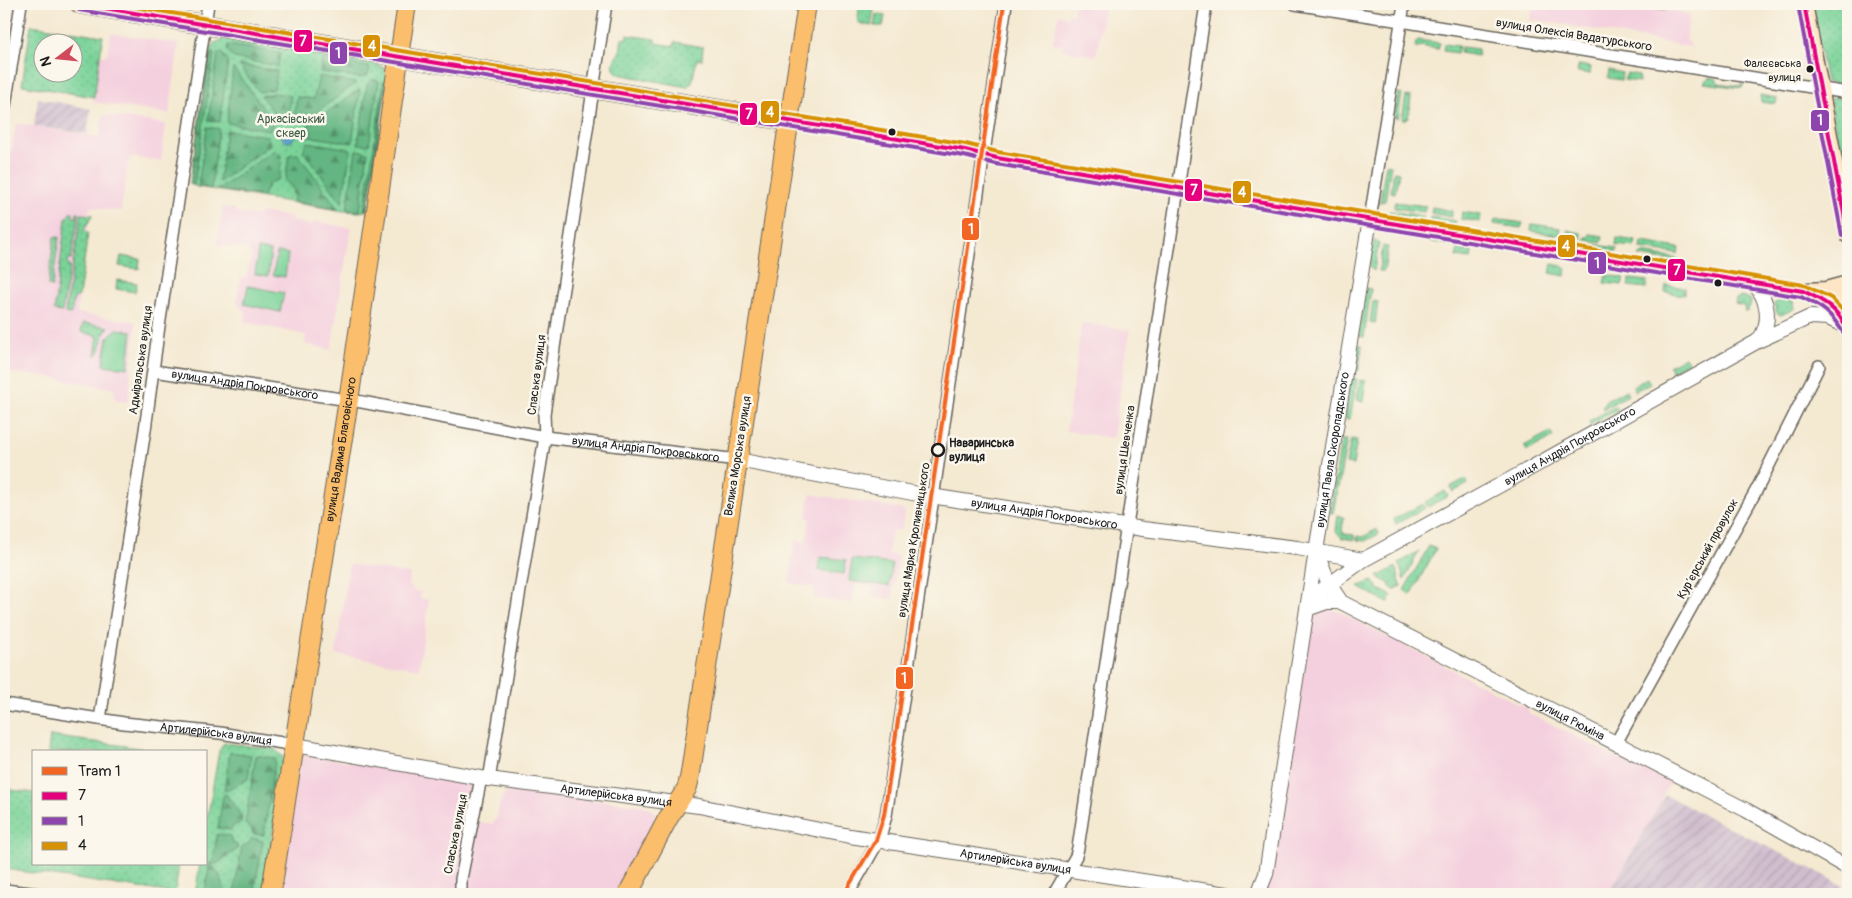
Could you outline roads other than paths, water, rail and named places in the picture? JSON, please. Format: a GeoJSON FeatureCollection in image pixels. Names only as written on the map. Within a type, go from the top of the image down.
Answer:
{"type":"FeatureCollection","features":[{"type":"Feature","properties":{"kind":"highway"},"geometry":{"type":"LineString","coordinates":[[80,4],[789,121]]}},
{"type":"Feature","properties":{"kind":"highway","name":"вулиця Вадима Благовісного"},"geometry":{"type":"LineString","coordinates":[[271,894],[348,400],[399,56]]}},
{"type":"Feature","properties":{"kind":"highway","name":"Велика Морська вулиця"},"geometry":{"type":"LineString","coordinates":[[628,894],[667,820],[687,788],[690,776],[789,121]]}},
{"type":"Feature","properties":{"kind":"main road","name":"вулиця Вадима Благовісного"},"geometry":{"type":"LineString","coordinates":[[399,56],[407,4]]}},
{"type":"Feature","properties":{"kind":"main road","name":"Велика Морська вулиця"},"geometry":{"type":"LineString","coordinates":[[789,121],[807,4]]}},
{"type":"Feature","properties":{"kind":"main road"},"geometry":{"type":"LineString","coordinates":[[1804,4],[1848,235]]}},
{"type":"Feature","properties":{"kind":"main road"},"geometry":{"type":"LineString","coordinates":[[789,121],[1177,188],[1803,292],[1824,301],[1845,324]]}},
{"type":"Feature","properties":{"kind":"main road"},"geometry":{"type":"LineString","coordinates":[[1803,292],[1826,290],[1848,284]]}},
{"type":"Feature","properties":{"kind":"main road"},"geometry":{"type":"LineString","coordinates":[[1845,324],[1842,300],[1848,284]]}},
{"type":"Feature","properties":{"kind":"street"},"geometry":{"type":"LineString","coordinates":[[4,112],[21,4]]}},
{"type":"Feature","properties":{"kind":"street","name":"Адміральська вулиця"},"geometry":{"type":"LineString","coordinates":[[100,719],[208,4]]}},
{"type":"Feature","properties":{"kind":"street","name":"Спаська вулиця"},"geometry":{"type":"LineString","coordinates":[[461,894],[461,879],[485,779],[545,437],[544,414],[606,4]]}},
{"type":"Feature","properties":{"kind":"street","name":"вулиця Марка Кропивницького"},"geometry":{"type":"LineString","coordinates":[[848,894],[879,840],[887,810],[1006,4]]}},
{"type":"Feature","properties":{"kind":"street","name":"вулиця Шевченка"},"geometry":{"type":"LineString","coordinates":[[1054,894],[1076,856],[1079,842],[1206,4]]}},
{"type":"Feature","properties":{"kind":"street","name":"вулиця Олексія Вадатурського"},"geometry":{"type":"LineString","coordinates":[[1295,4],[1848,93]]}},
{"type":"Feature","properties":{"kind":"street","name":"вулиця Павла Скоропадського"},"geometry":{"type":"LineString","coordinates":[[1258,894],[1266,874],[1404,4]]}},
{"type":"Feature","properties":{"kind":"street"},"geometry":{"type":"LineString","coordinates":[[1752,283],[1764,298],[1767,313],[1766,327],[1758,341]]}},
{"type":"Feature","properties":{"kind":"street","name":"вулиця Андрія Покровського"},"geometry":{"type":"LineString","coordinates":[[1307,609],[1315,597],[1329,584],[1363,560],[1758,341],[1810,317],[1828,318],[1845,324]]}},
{"type":"Feature","properties":{"kind":"street","name":"Курʼєрський провулок"},"geometry":{"type":"LineString","coordinates":[[1616,743],[1757,489],[1819,366]]}},
{"type":"Feature","properties":{"kind":"street","name":"вулиця Андрія Покровського"},"geometry":{"type":"LineString","coordinates":[[154,371],[348,400],[545,437],[738,460],[934,497],[1128,527],[1297,548],[1363,560]]}},
{"type":"Feature","properties":{"kind":"street","name":"вулиця Рюміна"},"geometry":{"type":"LineString","coordinates":[[1316,551],[1329,584],[1341,602],[1746,810],[1848,868]]}},
{"type":"Feature","properties":{"kind":"street"},"geometry":{"type":"LineString","coordinates":[[1307,609],[1321,603],[1341,602]]}},
{"type":"Feature","properties":{"kind":"street","name":"Артилерійська вулиця"},"geometry":{"type":"LineString","coordinates":[[4,704],[100,719],[220,733],[485,779],[678,803],[879,840],[1227,894]]}},
{"type":"Feature","properties":{"kind":"street"},"geometry":{"type":"LineString","coordinates":[[4,890],[40,894]]}},
{"type":"Feature","properties":{"kind":"water"},"geometry":{"type":"Polygon","coordinates":[[[286,130],[290,130],[294,136],[290,142],[286,142],[282,138],[282,134],[286,130]]]}},
{"type":"Feature","properties":{"kind":"tram line","name":"1"},"geometry":{"type":"LineString","coordinates":[[844,894],[876,840],[884,815],[1004,4]]}},
{"type":"Feature","properties":{"kind":"place","name":"Фалєєвська вулиця"},"geometry":{"type":"Point","coordinates":[1810,69]}},
{"type":"Feature","properties":{"kind":"place","name":"Наваринська вулиця"},"geometry":{"type":"Point","coordinates":[938,450]}},
{"type":"Feature","properties":{"kind":"park label","name":"Аркасівський сквер"},"geometry":{"type":"Point","coordinates":[291,126]}}]}
